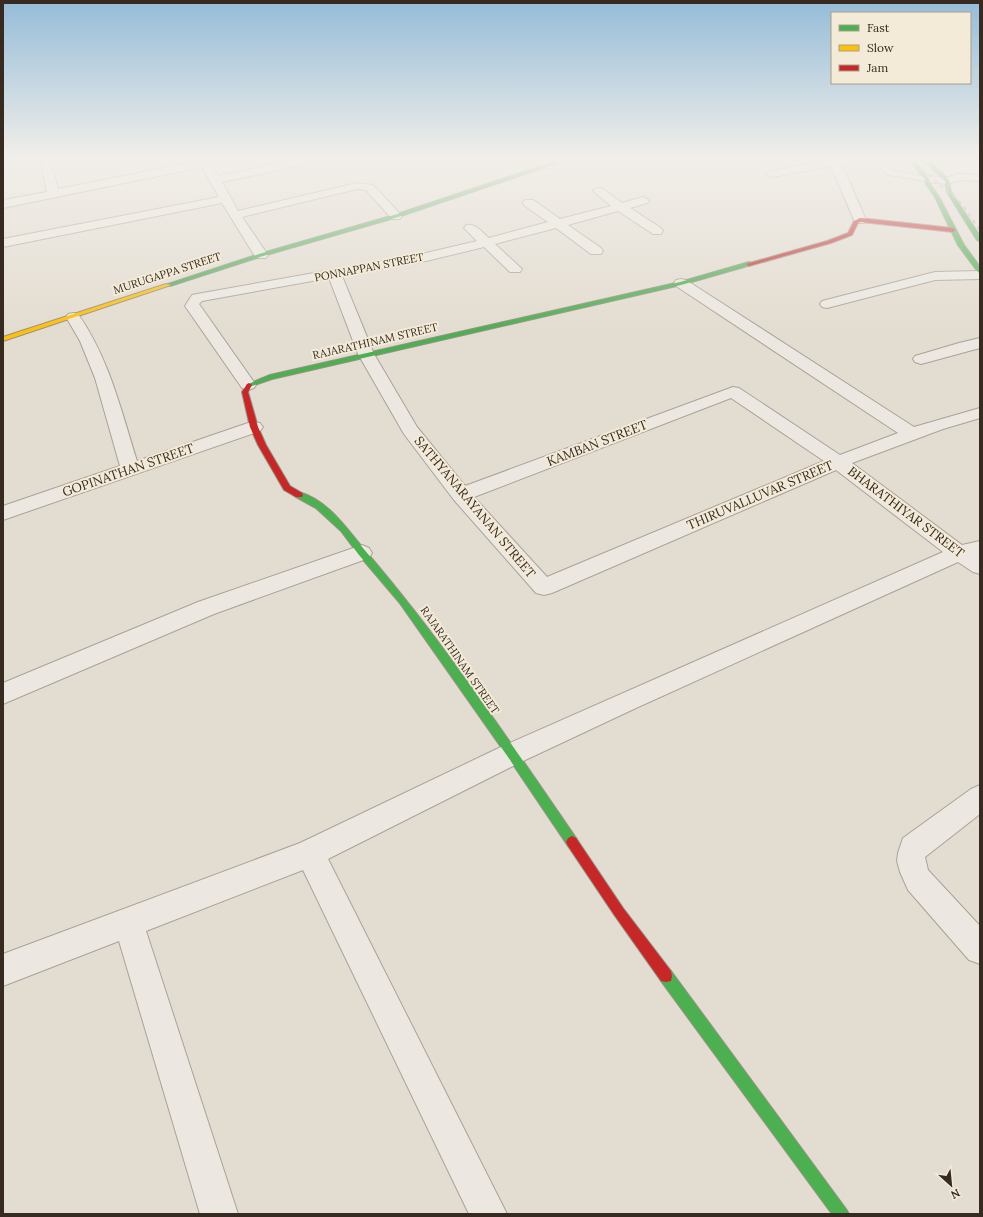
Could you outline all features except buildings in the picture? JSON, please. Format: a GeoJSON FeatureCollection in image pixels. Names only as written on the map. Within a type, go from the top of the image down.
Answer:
{"type":"FeatureCollection","features":[{"type":"Feature","properties":{"kind":"street"},"geometry":{"type":"LineString","coordinates":[[3,243],[140,216]]}},
{"type":"Feature","properties":{"kind":"street"},"geometry":{"type":"LineString","coordinates":[[236,216],[262,255]]}},
{"type":"Feature","properties":{"kind":"street","name":"MURUGAPPA STREET"},"geometry":{"type":"LineString","coordinates":[[3,339],[262,255],[396,216]]}},
{"type":"Feature","properties":{"kind":"street"},"geometry":{"type":"LineString","coordinates":[[547,216],[596,251]]}},
{"type":"Feature","properties":{"kind":"street","name":"PONNAPPAN STREET"},"geometry":{"type":"LineString","coordinates":[[248,385],[192,306],[194,300],[200,297],[426,257],[486,243],[588,216]]}},
{"type":"Feature","properties":{"kind":"street"},"geometry":{"type":"LineString","coordinates":[[634,216],[657,231]]}},
{"type":"Feature","properties":{"kind":"street"},"geometry":{"type":"LineString","coordinates":[[858,216],[860,220],[953,230]]}},
{"type":"Feature","properties":{"kind":"street"},"geometry":{"type":"LineString","coordinates":[[946,216],[960,245],[980,271]]}},
{"type":"Feature","properties":{"kind":"street"},"geometry":{"type":"LineString","coordinates":[[964,216],[980,240]]}},
{"type":"Feature","properties":{"kind":"street","name":"RAJARATHINAM STREET"},"geometry":{"type":"LineString","coordinates":[[841,1214],[619,912],[512,754],[402,600],[362,553],[344,529],[319,506],[287,488],[262,445],[254,427],[245,392],[248,385],[270,377],[681,283],[844,238],[850,234],[856,222],[860,220]]}},
{"type":"Feature","properties":{"kind":"street"},"geometry":{"type":"LineString","coordinates":[[470,228],[515,269]]}},
{"type":"Feature","properties":{"kind":"street","name":"SATHYANARAYANAN STREET"},"geometry":{"type":"LineString","coordinates":[[334,274],[366,354],[410,430],[461,495],[544,587]]}},
{"type":"Feature","properties":{"kind":"street"},"geometry":{"type":"LineString","coordinates":[[827,304],[935,276],[980,275]]}},
{"type":"Feature","properties":{"kind":"street"},"geometry":{"type":"LineString","coordinates":[[681,283],[912,434]]}},
{"type":"Feature","properties":{"kind":"street"},"geometry":{"type":"LineString","coordinates":[[73,317],[88,341],[103,378],[130,469]]}},
{"type":"Feature","properties":{"kind":"street"},"geometry":{"type":"LineString","coordinates":[[921,359],[964,346],[980,343]]}},
{"type":"Feature","properties":{"kind":"street","name":"KAMBAN STREET"},"geometry":{"type":"LineString","coordinates":[[461,495],[733,392]]}},
{"type":"Feature","properties":{"kind":"street","name":"BHARATHIYAR STREET"},"geometry":{"type":"LineString","coordinates":[[733,392],[838,462],[973,556]]}},
{"type":"Feature","properties":{"kind":"street","name":"THIRUVALLUVAR STREET"},"geometry":{"type":"LineString","coordinates":[[544,587],[838,462],[937,425],[980,413]]}},
{"type":"Feature","properties":{"kind":"street","name":"GOPINATHAN STREET"},"geometry":{"type":"LineString","coordinates":[[3,513],[254,427]]}},
{"type":"Feature","properties":{"kind":"street"},"geometry":{"type":"LineString","coordinates":[[3,694],[206,608],[362,553]]}},
{"type":"Feature","properties":{"kind":"street"},"geometry":{"type":"LineString","coordinates":[[3,970],[277,867],[310,853],[512,754],[634,697],[973,556]]}},
{"type":"Feature","properties":{"kind":"street"},"geometry":{"type":"LineString","coordinates":[[980,798],[913,848],[910,857],[912,867],[918,880],[980,949]]}},
{"type":"Feature","properties":{"kind":"street"},"geometry":{"type":"LineString","coordinates":[[310,853],[488,1214]]}},
{"type":"Feature","properties":{"kind":"street"},"geometry":{"type":"LineString","coordinates":[[128,922],[219,1214]]}},
{"type":"Feature","properties":{"kind":"railway"},"geometry":{"type":"LineString","coordinates":[[970,216],[980,230]]}},
{"type":"Feature","properties":{"kind":"traffic: fast"},"geometry":{"type":"LineString","coordinates":[[168,285],[261,255],[397,216]]}},
{"type":"Feature","properties":{"kind":"traffic: fast"},"geometry":{"type":"LineString","coordinates":[[946,216],[961,245],[980,271]]}},
{"type":"Feature","properties":{"kind":"traffic: fast"},"geometry":{"type":"LineString","coordinates":[[964,216],[980,240]]}},
{"type":"Feature","properties":{"kind":"traffic: fast"},"geometry":{"type":"LineString","coordinates":[[249,385],[270,377],[681,283],[749,264]]}},
{"type":"Feature","properties":{"kind":"traffic: fast"},"geometry":{"type":"LineString","coordinates":[[299,495],[319,506],[344,529],[362,553],[402,600],[512,754],[572,842]]}},
{"type":"Feature","properties":{"kind":"traffic: fast"},"geometry":{"type":"LineString","coordinates":[[666,976],[841,1214]]}},
{"type":"Feature","properties":{"kind":"traffic: slow"},"geometry":{"type":"LineString","coordinates":[[3,339],[168,285]]}},
{"type":"Feature","properties":{"kind":"traffic: jam"},"geometry":{"type":"LineString","coordinates":[[749,264],[829,242],[850,234],[856,222],[860,220],[953,230]]}},
{"type":"Feature","properties":{"kind":"traffic: jam"},"geometry":{"type":"LineString","coordinates":[[249,385],[245,392],[254,427],[262,445],[287,488],[299,495]]}},
{"type":"Feature","properties":{"kind":"traffic: jam"},"geometry":{"type":"LineString","coordinates":[[572,842],[619,912],[666,976]]}}]}
